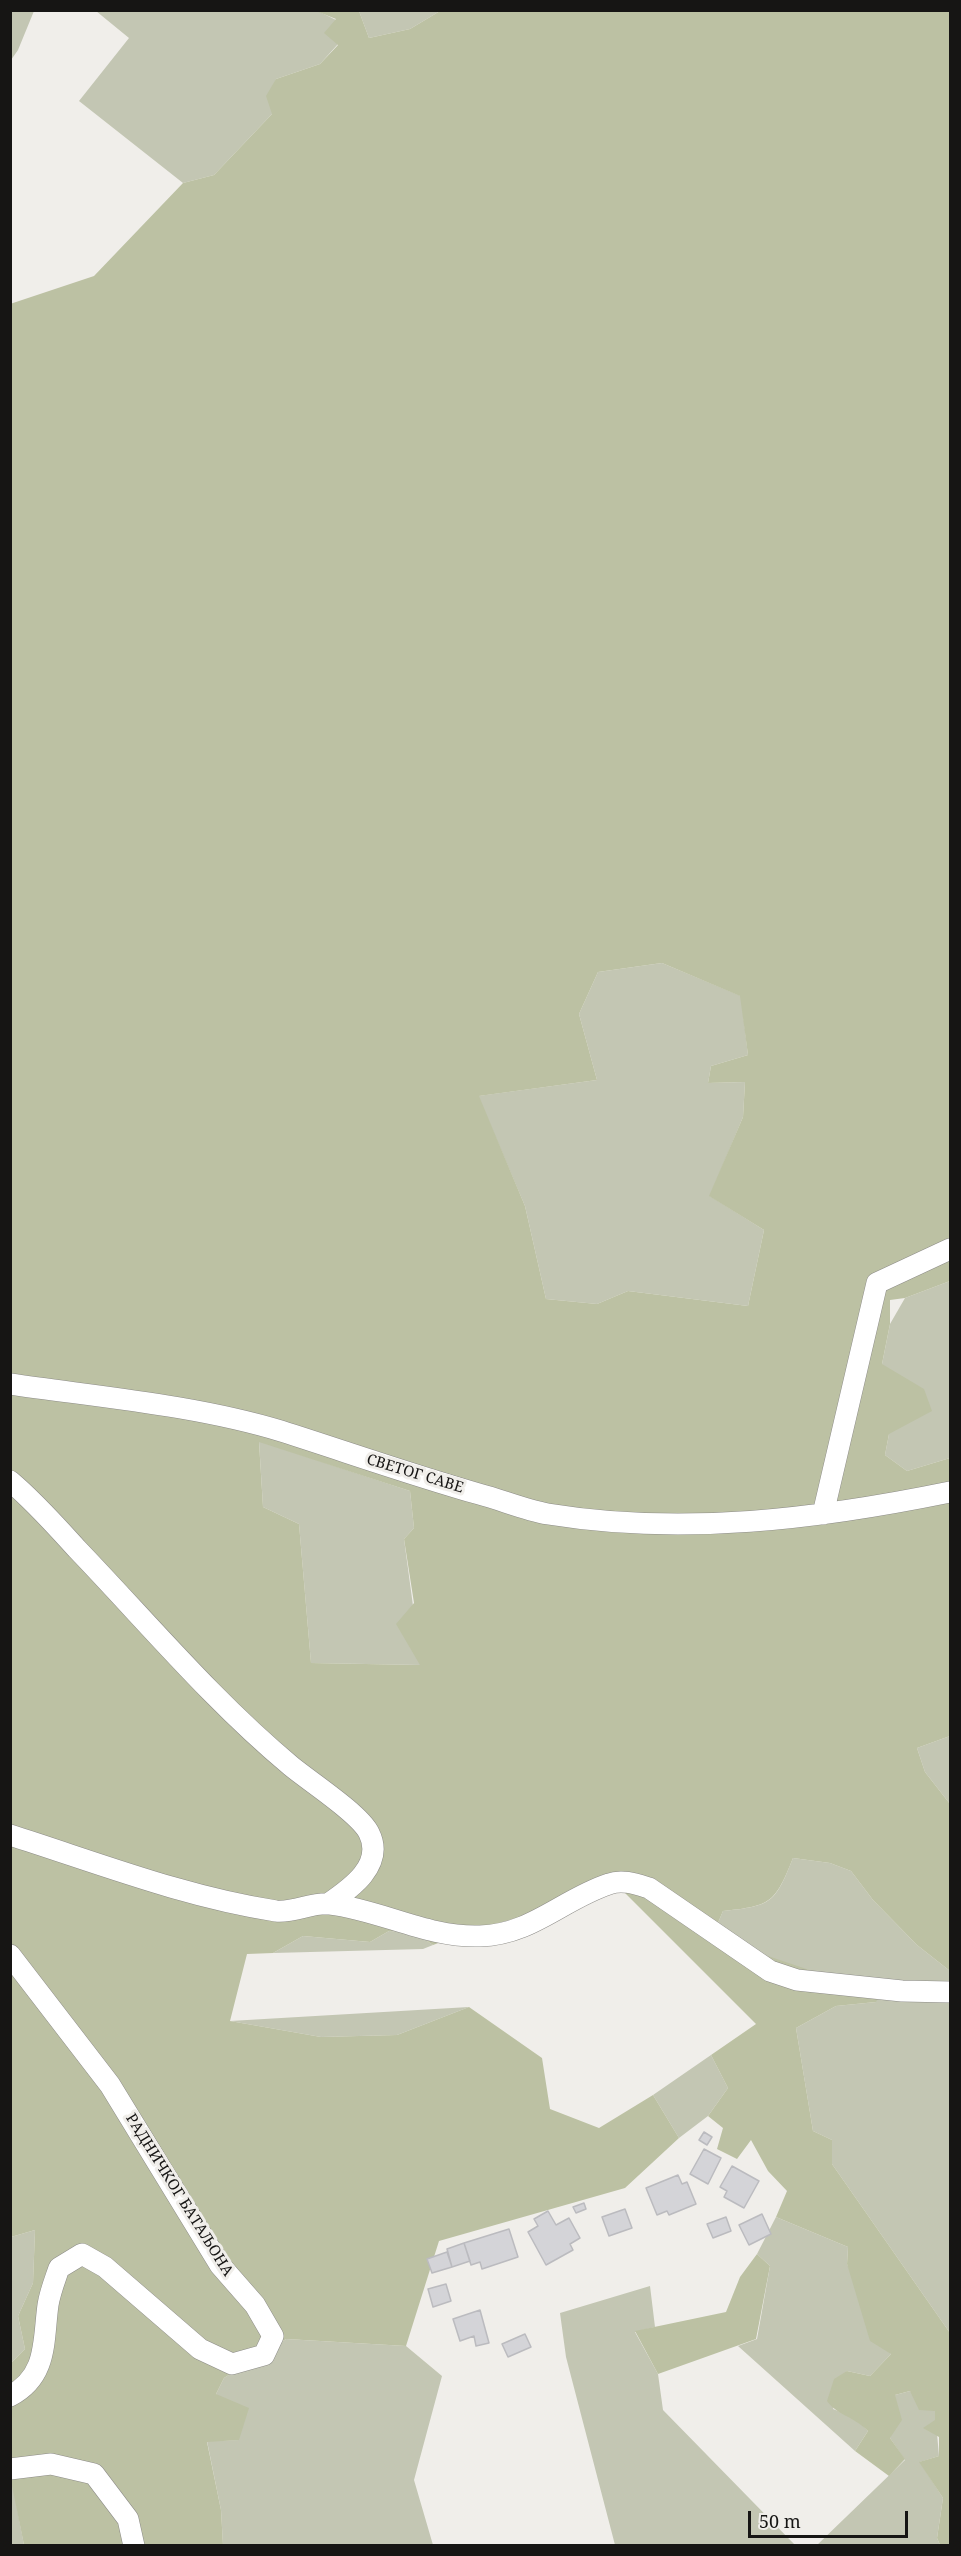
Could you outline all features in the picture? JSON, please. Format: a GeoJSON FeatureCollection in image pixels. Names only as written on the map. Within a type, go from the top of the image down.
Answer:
{"type":"FeatureCollection","features":[{"type":"Feature","properties":{"kind":"street"},"geometry":{"type":"LineString","coordinates":[[823,1514],[877,1283],[951,1249]]}},
{"type":"Feature","properties":{"kind":"street","name":"СВЕТОГ САВЕ"},"geometry":{"type":"LineString","coordinates":[[10,1384],[178,1409],[279,1431],[407,1473],[547,1514],[669,1525],[773,1521],[951,1492]]}},
{"type":"Feature","properties":{"kind":"street"},"geometry":{"type":"LineString","coordinates":[[10,1481],[251,1733],[324,1793],[356,1815],[370,1834],[372,1854],[368,1870],[351,1888],[328,1904]]}},
{"type":"Feature","properties":{"kind":"street"},"geometry":{"type":"LineString","coordinates":[[10,1835],[162,1885],[279,1911],[328,1904],[377,1915],[411,1927],[478,1936],[522,1929],[610,1883],[632,1882],[658,1894],[770,1971],[797,1980],[902,1991],[951,1992]]}},
{"type":"Feature","properties":{"kind":"street","name":"РАДНИЧКОГ БАТАЉОНА"},"geometry":{"type":"LineString","coordinates":[[10,1955],[110,2085],[220,2265],[255,2306],[273,2336],[264,2355],[232,2364],[200,2349],[105,2267],[82,2254],[59,2268],[48,2302],[44,2357],[24,2389],[10,2396]]}},
{"type":"Feature","properties":{"kind":"street"},"geometry":{"type":"LineString","coordinates":[[10,2469],[51,2464],[94,2475],[128,2519],[134,2546]]}},
{"type":"Feature","properties":{"kind":"green space"},"geometry":{"type":"Polygon","coordinates":[[[11,10],[34,11],[18,50],[11,60],[11,10]]]}},
{"type":"Feature","properties":{"kind":"green space"},"geometry":{"type":"Polygon","coordinates":[[[316,10],[336,20],[338,44],[320,64],[276,79],[272,114],[214,175],[183,183],[79,101],[129,38],[96,11],[316,10]]]}},
{"type":"Feature","properties":{"kind":"green space"},"geometry":{"type":"Polygon","coordinates":[[[316,11],[359,11],[369,38],[410,29],[440,11],[950,11],[950,1281],[905,1298],[890,1300],[890,1324],[882,1364],[924,1389],[932,1411],[889,1434],[885,1455],[907,1471],[950,1458],[950,1736],[917,1748],[925,1772],[950,1804],[950,1971],[917,1945],[873,1900],[851,1871],[830,1863],[793,1858],[781,1885],[769,1900],[752,1907],[723,1911],[712,1937],[880,1994],[876,2002],[836,2006],[796,2028],[813,2131],[832,2140],[832,2164],[950,2333],[950,2545],[940,2545],[937,2538],[943,2498],[919,2462],[939,2456],[939,2437],[923,2428],[935,2420],[935,2411],[919,2410],[910,2391],[895,2395],[902,2420],[890,2438],[905,2459],[889,2476],[855,2451],[868,2431],[827,2401],[834,2379],[847,2371],[870,2376],[891,2354],[870,2341],[847,2264],[848,2247],[776,2217],[787,2191],[768,2171],[751,2140],[737,2159],[717,2149],[723,2128],[708,2116],[728,2088],[711,2055],[756,2024],[621,1889],[477,1929],[433,1945],[414,1932],[389,1931],[370,1942],[303,1936],[273,1953],[247,1954],[230,2021],[321,2037],[397,2035],[469,2007],[542,2058],[550,2109],[599,2128],[653,2095],[679,2138],[625,2188],[439,2241],[406,2346],[286,2339],[224,2378],[216,2394],[249,2408],[239,2440],[207,2442],[221,2510],[223,2545],[24,2545],[10,2476],[11,2363],[25,2349],[18,2316],[33,2283],[35,2230],[11,2237],[10,304],[94,276],[183,183],[214,175],[272,114],[266,96],[276,79],[320,64],[338,45],[324,33],[336,19],[316,11]],[[662,963],[598,972],[579,1014],[597,1080],[479,1096],[525,1206],[546,1299],[597,1304],[628,1291],[748,1306],[764,1230],[709,1196],[743,1117],[745,1082],[708,1083],[711,1066],[748,1055],[740,996],[662,963]],[[259,1442],[263,1507],[299,1524],[311,1663],[420,1665],[396,1624],[414,1603],[404,1539],[414,1528],[410,1491],[259,1442]]]}},
{"type":"Feature","properties":{"kind":"green space"},"geometry":{"type":"Polygon","coordinates":[[[359,11],[440,11],[410,29],[369,38],[359,11]]]}},
{"type":"Feature","properties":{"kind":"green space"},"geometry":{"type":"Polygon","coordinates":[[[662,963],[741,996],[748,1055],[711,1066],[708,1083],[745,1082],[743,1117],[710,1196],[764,1230],[748,1306],[628,1291],[597,1304],[546,1299],[525,1206],[478,1096],[597,1080],[579,1014],[598,972],[662,963]]]}},
{"type":"Feature","properties":{"kind":"green space"},"geometry":{"type":"Polygon","coordinates":[[[950,1281],[950,1458],[907,1471],[885,1455],[889,1434],[882,1364],[890,1324],[905,1298],[950,1281]]]}},
{"type":"Feature","properties":{"kind":"green space"},"geometry":{"type":"Polygon","coordinates":[[[259,1441],[410,1491],[414,1528],[404,1539],[421,1665],[311,1663],[299,1524],[263,1507],[259,1441]]]}},
{"type":"Feature","properties":{"kind":"green space"},"geometry":{"type":"Polygon","coordinates":[[[950,1736],[950,1804],[925,1772],[917,1748],[950,1736]]]}},
{"type":"Feature","properties":{"kind":"green space"},"geometry":{"type":"Polygon","coordinates":[[[793,1858],[830,1863],[851,1871],[873,1900],[917,1945],[950,1971],[950,2333],[832,2164],[832,2140],[813,2131],[796,2028],[836,2006],[876,2002],[712,1937],[723,1911],[752,1907],[770,1900],[781,1885],[793,1858]]]}},
{"type":"Feature","properties":{"kind":"green space"},"geometry":{"type":"Polygon","coordinates":[[[389,1931],[414,1932],[433,1945],[423,1949],[273,1953],[303,1936],[370,1942],[389,1931]]]}},
{"type":"Feature","properties":{"kind":"green space"},"geometry":{"type":"Polygon","coordinates":[[[469,2007],[397,2035],[321,2037],[230,2021],[469,2007]]]}},
{"type":"Feature","properties":{"kind":"green space"},"geometry":{"type":"Polygon","coordinates":[[[711,2055],[728,2088],[708,2116],[679,2138],[653,2095],[711,2055]]]}},
{"type":"Feature","properties":{"kind":"green space"},"geometry":{"type":"Polygon","coordinates":[[[776,2217],[848,2247],[847,2264],[891,2354],[870,2376],[847,2371],[833,2409],[856,2418],[868,2431],[855,2451],[738,2346],[757,2339],[770,2266],[757,2254],[776,2217]]]}},
{"type":"Feature","properties":{"kind":"green space"},"geometry":{"type":"Polygon","coordinates":[[[35,2230],[33,2283],[18,2316],[25,2349],[11,2363],[11,2237],[35,2230]]]}},
{"type":"Feature","properties":{"kind":"green space"},"geometry":{"type":"Polygon","coordinates":[[[757,2254],[770,2266],[756,2339],[658,2374],[635,2331],[726,2312],[740,2277],[757,2254]]]}},
{"type":"Feature","properties":{"kind":"green space"},"geometry":{"type":"Polygon","coordinates":[[[650,2286],[655,2327],[635,2332],[658,2374],[663,2410],[795,2545],[615,2545],[566,2357],[560,2313],[650,2286]]]}},
{"type":"Feature","properties":{"kind":"green space"},"geometry":{"type":"Polygon","coordinates":[[[286,2339],[406,2346],[442,2376],[414,2480],[433,2545],[223,2545],[221,2510],[207,2441],[239,2440],[216,2394],[224,2378],[286,2339]]]}},
{"type":"Feature","properties":{"kind":"green space"},"geometry":{"type":"Polygon","coordinates":[[[910,2391],[935,2411],[939,2456],[920,2462],[943,2498],[937,2538],[940,2545],[816,2546],[905,2460],[890,2438],[895,2395],[910,2391]]]}},
{"type":"Feature","properties":{"kind":"green space"},"geometry":{"type":"Polygon","coordinates":[[[11,2476],[24,2545],[11,2545],[11,2476]]]}},
{"type":"Feature","properties":{"kind":"building"},"geometry":{"type":"Polygon","coordinates":[[[704,2132],[712,2137],[707,2145],[699,2140],[704,2132]]]}},
{"type":"Feature","properties":{"kind":"building"},"geometry":{"type":"Polygon","coordinates":[[[704,2149],[721,2158],[708,2184],[690,2174],[704,2149]]]}},
{"type":"Feature","properties":{"kind":"building"},"geometry":{"type":"Polygon","coordinates":[[[732,2166],[759,2181],[744,2208],[724,2197],[727,2191],[720,2187],[732,2166]]]}},
{"type":"Feature","properties":{"kind":"building"},"geometry":{"type":"Polygon","coordinates":[[[678,2175],[682,2184],[687,2182],[696,2204],[669,2215],[667,2211],[657,2215],[646,2188],[678,2175]]]}},
{"type":"Feature","properties":{"kind":"building"},"geometry":{"type":"Polygon","coordinates":[[[584,2203],[586,2209],[576,2213],[573,2207],[584,2203]]]}},
{"type":"Feature","properties":{"kind":"building"},"geometry":{"type":"Polygon","coordinates":[[[625,2209],[632,2228],[609,2236],[602,2217],[625,2209]]]}},
{"type":"Feature","properties":{"kind":"building"},"geometry":{"type":"Polygon","coordinates":[[[548,2211],[556,2225],[569,2218],[580,2238],[570,2244],[573,2250],[546,2265],[528,2232],[538,2226],[534,2219],[548,2211]]]}},
{"type":"Feature","properties":{"kind":"building"},"geometry":{"type":"Polygon","coordinates":[[[762,2214],[771,2234],[749,2245],[739,2225],[762,2214]]]}},
{"type":"Feature","properties":{"kind":"building"},"geometry":{"type":"Polygon","coordinates":[[[726,2217],[731,2231],[713,2238],[707,2224],[726,2217]]]}},
{"type":"Feature","properties":{"kind":"building"},"geometry":{"type":"Polygon","coordinates":[[[509,2229],[518,2257],[482,2269],[480,2262],[471,2265],[464,2243],[509,2229]]]}},
{"type":"Feature","properties":{"kind":"building"},"geometry":{"type":"Polygon","coordinates":[[[464,2243],[470,2261],[452,2267],[447,2249],[464,2243]]]}},
{"type":"Feature","properties":{"kind":"building"},"geometry":{"type":"Polygon","coordinates":[[[447,2252],[452,2267],[432,2273],[427,2259],[447,2252]]]}},
{"type":"Feature","properties":{"kind":"building"},"geometry":{"type":"Polygon","coordinates":[[[446,2284],[451,2301],[433,2307],[428,2289],[446,2284]]]}},
{"type":"Feature","properties":{"kind":"building"},"geometry":{"type":"Polygon","coordinates":[[[480,2310],[489,2343],[476,2346],[474,2336],[460,2341],[453,2319],[480,2310]]]}},
{"type":"Feature","properties":{"kind":"building"},"geometry":{"type":"Polygon","coordinates":[[[525,2334],[531,2347],[508,2357],[502,2344],[525,2334]]]}}]}
